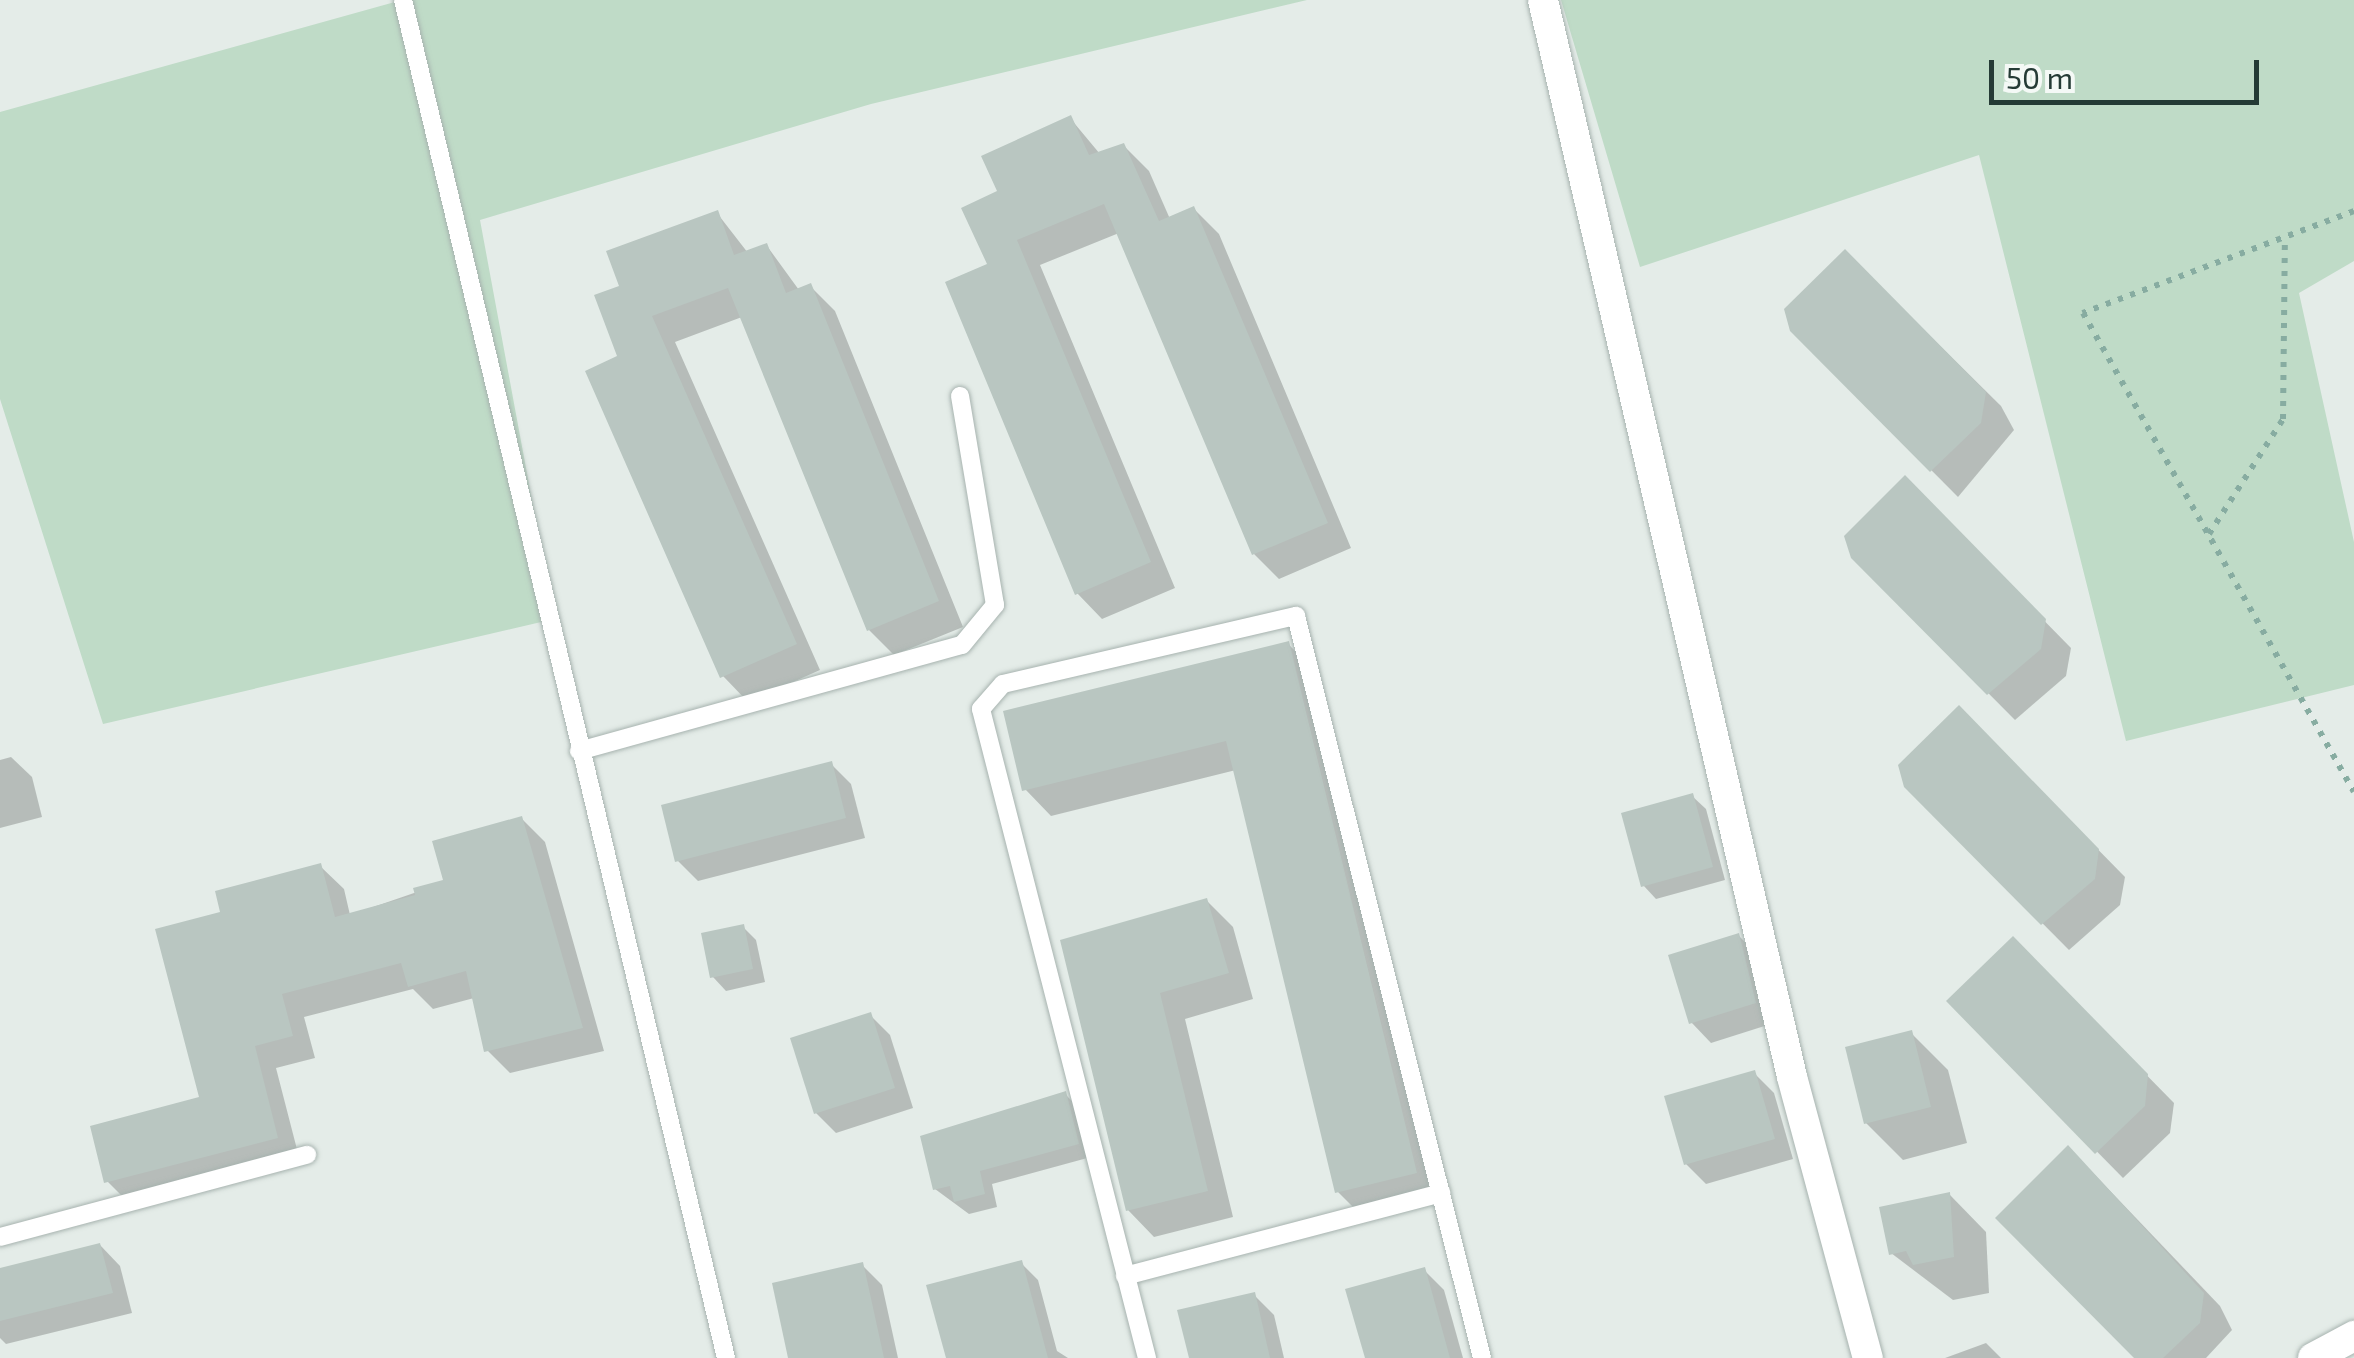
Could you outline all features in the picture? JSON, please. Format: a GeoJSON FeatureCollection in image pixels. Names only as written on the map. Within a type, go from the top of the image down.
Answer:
{"type":"FeatureCollection","features":[{"type":"Feature","properties":{"kind":"street"},"geometry":{"type":"LineString","coordinates":[[1543,0],[1792,1077],[1868,1358]]}},
{"type":"Feature","properties":{"kind":"street"},"geometry":{"type":"LineString","coordinates":[[2313,1358],[2354,1336]]}},
{"type":"Feature","properties":{"kind":"lane"},"geometry":{"type":"LineString","coordinates":[[403,0],[726,1358]]}},
{"type":"Feature","properties":{"kind":"lane"},"geometry":{"type":"LineString","coordinates":[[579,751],[962,645],[995,605],[960,396]]}},
{"type":"Feature","properties":{"kind":"lane"},"geometry":{"type":"LineString","coordinates":[[1147,1358],[981,709],[1003,684],[1296,616],[1482,1358]]}},
{"type":"Feature","properties":{"kind":"lane"},"geometry":{"type":"LineString","coordinates":[[0,1237],[307,1155]]}},
{"type":"Feature","properties":{"kind":"lane"},"geometry":{"type":"LineString","coordinates":[[1125,1276],[1441,1194]]}},
{"type":"Feature","properties":{"kind":"path"},"geometry":{"type":"LineString","coordinates":[[2354,211],[2084,313],[2354,792]]}},
{"type":"Feature","properties":{"kind":"path"},"geometry":{"type":"LineString","coordinates":[[2208,534],[2283,418],[2285,240]]}},
{"type":"Feature","properties":{"kind":"green space"},"geometry":{"type":"Polygon","coordinates":[[[402,0],[1307,0],[871,104],[480,220],[554,619],[103,724],[0,399],[0,112],[402,0]]]}},
{"type":"Feature","properties":{"kind":"green space"},"geometry":{"type":"Polygon","coordinates":[[[1561,0],[2354,0],[2354,261],[2299,293],[2354,542],[2354,685],[2126,741],[1979,155],[1640,267],[1561,0]]]}},
{"type":"Feature","properties":{"kind":"building"},"geometry":{"type":"Polygon","coordinates":[[[1071,115],[1089,155],[1124,143],[1159,221],[1194,206],[1328,523],[1252,555],[1104,204],[1017,240],[1151,562],[1075,595],[945,282],[987,264],[961,208],[997,191],[981,156],[1071,115]]]}},
{"type":"Feature","properties":{"kind":"building"},"geometry":{"type":"Polygon","coordinates":[[[718,210],[734,255],[767,243],[786,293],[811,283],[939,601],[867,631],[728,288],[652,316],[797,644],[720,678],[585,371],[617,356],[594,295],[619,286],[606,251],[718,210]]]}},
{"type":"Feature","properties":{"kind":"building"},"geometry":{"type":"Polygon","coordinates":[[[1845,249],[1986,392],[1981,423],[1930,472],[1790,331],[1784,309],[1845,249]]]}},
{"type":"Feature","properties":{"kind":"building"},"geometry":{"type":"Polygon","coordinates":[[[1905,475],[2046,619],[2041,649],[1987,695],[1851,558],[1844,536],[1905,475]]]}},
{"type":"Feature","properties":{"kind":"building"},"geometry":{"type":"Polygon","coordinates":[[[1289,641],[1417,1173],[1335,1193],[1226,741],[1022,791],[1003,711],[1289,641]]]}},
{"type":"Feature","properties":{"kind":"building"},"geometry":{"type":"Polygon","coordinates":[[[1959,705],[2099,849],[2095,879],[2041,925],[1904,787],[1898,765],[1959,705]]]}},
{"type":"Feature","properties":{"kind":"building"},"geometry":{"type":"Polygon","coordinates":[[[832,761],[846,818],[675,862],[661,805],[832,761]]]}},
{"type":"Feature","properties":{"kind":"building"},"geometry":{"type":"Polygon","coordinates":[[[1693,793],[1713,867],[1641,887],[1621,813],[1693,793]]]}},
{"type":"Feature","properties":{"kind":"building"},"geometry":{"type":"Polygon","coordinates":[[[522,816],[583,1028],[484,1052],[466,971],[408,987],[401,963],[282,994],[293,1036],[255,1046],[278,1138],[104,1183],[90,1126],[199,1097],[155,929],[220,912],[215,891],[321,863],[335,917],[415,895],[413,888],[443,880],[432,841],[522,816]]]}},
{"type":"Feature","properties":{"kind":"building"},"geometry":{"type":"Polygon","coordinates":[[[1207,898],[1229,973],[1160,993],[1208,1191],[1126,1211],[1060,940],[1207,898]]]}},
{"type":"Feature","properties":{"kind":"building"},"geometry":{"type":"Polygon","coordinates":[[[744,924],[753,969],[710,978],[701,933],[744,924]]]}},
{"type":"Feature","properties":{"kind":"building"},"geometry":{"type":"Polygon","coordinates":[[[1739,933],[1756,1003],[1689,1024],[1668,955],[1739,933]]]}},
{"type":"Feature","properties":{"kind":"building"},"geometry":{"type":"Polygon","coordinates":[[[2013,936],[2148,1074],[2145,1106],[2095,1154],[1946,1001],[2013,936]]]}},
{"type":"Feature","properties":{"kind":"building"},"geometry":{"type":"Polygon","coordinates":[[[871,1012],[895,1088],[814,1114],[790,1038],[871,1012]]]}},
{"type":"Feature","properties":{"kind":"building"},"geometry":{"type":"Polygon","coordinates":[[[1912,1030],[1931,1107],[1864,1124],[1845,1047],[1912,1030]]]}},
{"type":"Feature","properties":{"kind":"building"},"geometry":{"type":"Polygon","coordinates":[[[1755,1070],[1775,1139],[1684,1165],[1664,1096],[1755,1070]]]}},
{"type":"Feature","properties":{"kind":"building"},"geometry":{"type":"Polygon","coordinates":[[[1066,1091],[1079,1144],[980,1171],[985,1194],[954,1202],[950,1186],[933,1190],[920,1136],[1066,1091]]]}},
{"type":"Feature","properties":{"kind":"building"},"geometry":{"type":"Polygon","coordinates":[[[2068,1145],[2204,1293],[2200,1323],[2163,1358],[2134,1358],[1995,1218],[2068,1145]]]}},
{"type":"Feature","properties":{"kind":"building"},"geometry":{"type":"Polygon","coordinates":[[[1950,1192],[1954,1257],[1913,1265],[1906,1251],[1889,1255],[1879,1207],[1950,1192]]]}},
{"type":"Feature","properties":{"kind":"building"},"geometry":{"type":"Polygon","coordinates":[[[100,1243],[113,1293],[0,1321],[0,1268],[100,1243]]]}},
{"type":"Feature","properties":{"kind":"building"},"geometry":{"type":"Polygon","coordinates":[[[1022,1260],[1048,1358],[946,1358],[926,1285],[1022,1260]]]}},
{"type":"Feature","properties":{"kind":"building"},"geometry":{"type":"Polygon","coordinates":[[[863,1262],[884,1358],[788,1358],[772,1283],[863,1262]]]}},
{"type":"Feature","properties":{"kind":"building"},"geometry":{"type":"Polygon","coordinates":[[[1425,1267],[1450,1358],[1365,1358],[1345,1289],[1425,1267]]]}},
{"type":"Feature","properties":{"kind":"building"},"geometry":{"type":"Polygon","coordinates":[[[1255,1292],[1270,1358],[1189,1358],[1177,1310],[1255,1292]]]}}]}
